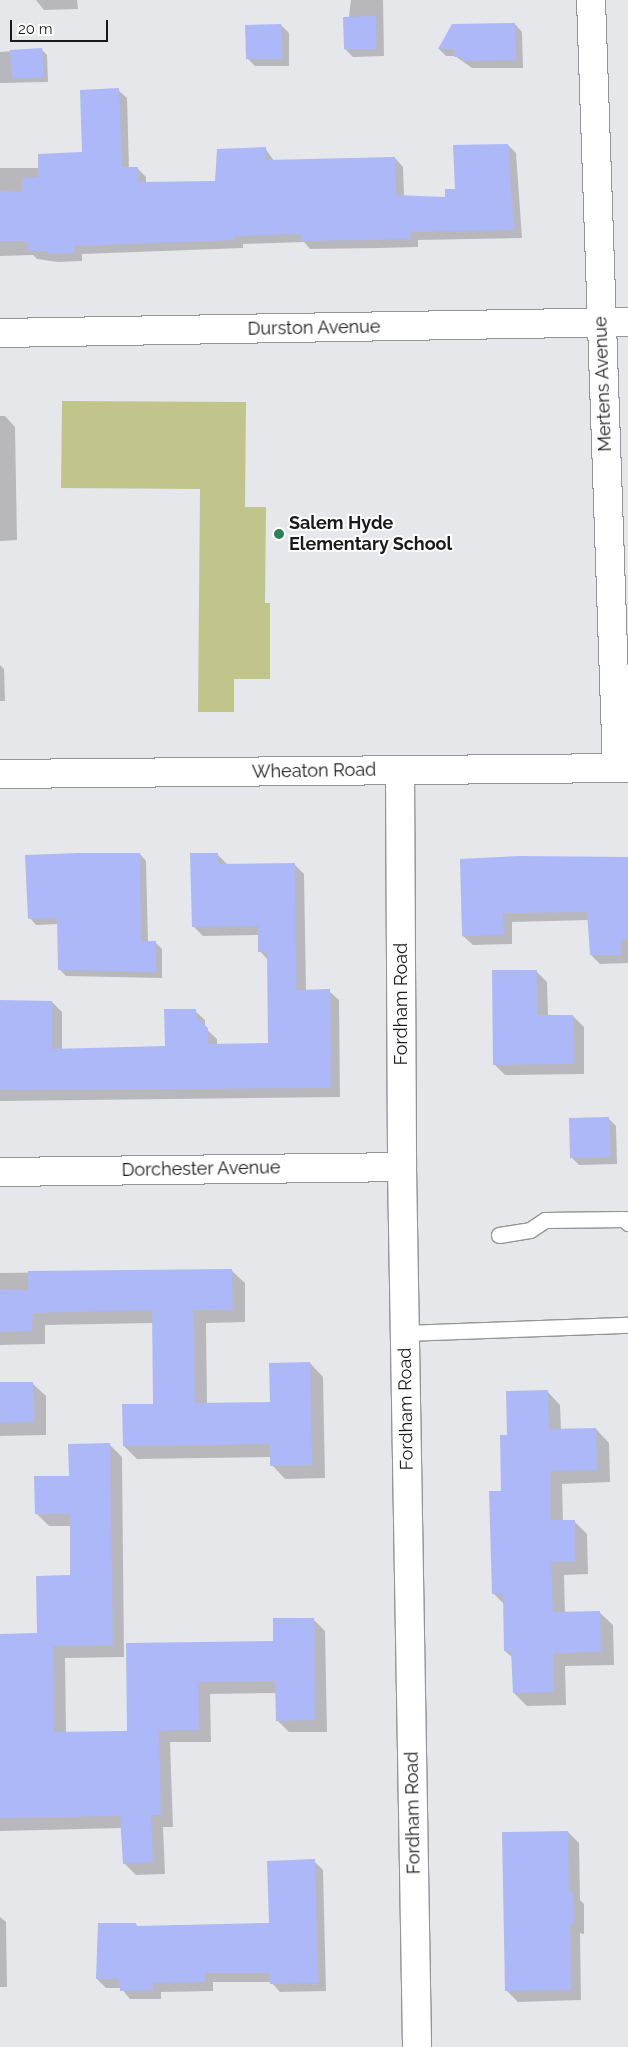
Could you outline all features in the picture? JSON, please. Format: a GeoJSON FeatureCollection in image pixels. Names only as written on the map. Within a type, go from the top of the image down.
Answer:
{"type":"FeatureCollection","features":[{"type":"Feature","properties":{"kind":"street","name":"Mertens Avenue"},"geometry":{"type":"LineString","coordinates":[[591,0],[601,323],[622,768]]}},
{"type":"Feature","properties":{"kind":"street","name":"Durston Avenue"},"geometry":{"type":"LineString","coordinates":[[0,333],[628,322]]}},
{"type":"Feature","properties":{"kind":"street","name":"Wheaton Road"},"geometry":{"type":"LineString","coordinates":[[0,774],[622,768]]}},
{"type":"Feature","properties":{"kind":"street","name":"Fordham Road"},"geometry":{"type":"LineString","coordinates":[[400,770],[402,1167],[417,2047]]}},
{"type":"Feature","properties":{"kind":"street","name":"Dorchester Avenue"},"geometry":{"type":"LineString","coordinates":[[0,1172],[402,1167]]}},
{"type":"Feature","properties":{"kind":"lane"},"geometry":{"type":"LineString","coordinates":[[498,1234],[530,1230],[545,1220],[624,1218],[628,1222]]}},
{"type":"Feature","properties":{"kind":"lane"},"geometry":{"type":"LineString","coordinates":[[405,1333],[628,1325]]}},
{"type":"Feature","properties":{"kind":"green space"},"geometry":{"type":"Polygon","coordinates":[[[62,401],[246,402],[245,507],[266,507],[265,603],[270,603],[270,679],[234,679],[234,712],[198,712],[200,489],[61,488],[62,401]]]}},
{"type":"Feature","properties":{"kind":"building"},"geometry":{"type":"Polygon","coordinates":[[[376,16],[376,49],[344,49],[343,17],[376,16]]]}},
{"type":"Feature","properties":{"kind":"building"},"geometry":{"type":"Polygon","coordinates":[[[515,23],[516,60],[463,61],[462,57],[454,57],[454,49],[438,49],[452,24],[515,23]]]}},
{"type":"Feature","properties":{"kind":"building"},"geometry":{"type":"Polygon","coordinates":[[[281,24],[282,59],[246,59],[245,25],[281,24]]]}},
{"type":"Feature","properties":{"kind":"building"},"geometry":{"type":"Polygon","coordinates":[[[42,48],[44,77],[12,79],[10,50],[42,48]]]}},
{"type":"Feature","properties":{"kind":"building"},"geometry":{"type":"Polygon","coordinates":[[[119,88],[122,167],[138,167],[138,182],[215,181],[217,149],[266,147],[266,160],[395,157],[396,195],[445,197],[445,189],[455,189],[453,145],[508,144],[514,230],[410,232],[410,239],[370,240],[301,241],[300,234],[235,236],[235,240],[74,246],[74,253],[48,254],[48,251],[28,251],[28,244],[24,241],[0,241],[0,191],[22,192],[22,178],[38,177],[38,154],[82,152],[80,90],[119,88]]]}},
{"type":"Feature","properties":{"kind":"building"},"geometry":{"type":"Polygon","coordinates":[[[140,853],[141,941],[156,941],[156,972],[58,970],[57,918],[28,919],[25,855],[140,853]]]}},
{"type":"Feature","properties":{"kind":"building"},"geometry":{"type":"Polygon","coordinates":[[[190,853],[218,853],[218,864],[295,863],[296,990],[330,989],[331,1088],[0,1090],[0,1000],[52,1001],[52,1049],[165,1046],[164,1009],[196,1009],[196,1017],[208,1028],[208,1044],[268,1043],[267,952],[258,952],[258,926],[192,927],[190,853]]]}},
{"type":"Feature","properties":{"kind":"building"},"geometry":{"type":"Polygon","coordinates":[[[519,856],[628,857],[628,940],[621,940],[621,955],[590,955],[587,912],[503,913],[504,935],[462,936],[460,859],[519,856]]]}},
{"type":"Feature","properties":{"kind":"building"},"geometry":{"type":"Polygon","coordinates":[[[492,970],[537,970],[537,1015],[573,1015],[574,1064],[493,1065],[492,970]]]}},
{"type":"Feature","properties":{"kind":"building"},"geometry":{"type":"Polygon","coordinates":[[[609,1117],[610,1157],[570,1158],[569,1118],[609,1117]]]}},
{"type":"Feature","properties":{"kind":"building"},"geometry":{"type":"Polygon","coordinates":[[[232,1269],[233,1310],[193,1310],[195,1403],[270,1402],[269,1363],[310,1362],[312,1465],[270,1466],[270,1444],[123,1446],[122,1404],[153,1404],[152,1310],[33,1313],[32,1331],[0,1332],[0,1290],[28,1290],[28,1271],[232,1269]]]}},
{"type":"Feature","properties":{"kind":"building"},"geometry":{"type":"Polygon","coordinates":[[[0,1382],[33,1382],[34,1422],[0,1423],[0,1382]]]}},
{"type":"Feature","properties":{"kind":"building"},"geometry":{"type":"Polygon","coordinates":[[[548,1390],[549,1429],[596,1428],[597,1470],[550,1471],[550,1520],[575,1520],[575,1562],[551,1562],[553,1612],[600,1611],[601,1652],[553,1653],[553,1692],[513,1693],[511,1651],[504,1651],[503,1594],[492,1594],[489,1491],[501,1491],[500,1435],[507,1435],[506,1391],[548,1390]]]}},
{"type":"Feature","properties":{"kind":"building"},"geometry":{"type":"Polygon","coordinates":[[[110,1443],[113,1645],[53,1646],[54,1732],[127,1731],[126,1643],[273,1641],[273,1618],[314,1618],[315,1720],[276,1721],[275,1681],[198,1682],[199,1730],[159,1731],[161,1815],[151,1815],[153,1862],[123,1864],[120,1816],[0,1818],[0,1634],[37,1633],[36,1576],[70,1575],[70,1514],[35,1514],[34,1476],[69,1476],[68,1444],[110,1443]]]}},
{"type":"Feature","properties":{"kind":"building"},"geometry":{"type":"Polygon","coordinates":[[[568,1831],[569,1892],[573,1892],[574,1923],[570,1923],[571,1990],[505,1991],[502,1832],[568,1831]]]}},
{"type":"Feature","properties":{"kind":"building"},"geometry":{"type":"Polygon","coordinates":[[[315,1859],[318,1983],[270,1984],[269,1973],[205,1973],[205,1982],[153,1983],[153,1990],[120,1991],[119,1979],[96,1979],[98,1923],[136,1923],[136,1926],[269,1923],[267,1861],[315,1859]]]}},
{"type":"Feature","properties":{"kind":"place","name":"Salem Hyde Elementary School"},"geometry":{"type":"Point","coordinates":[279,534]}}]}
